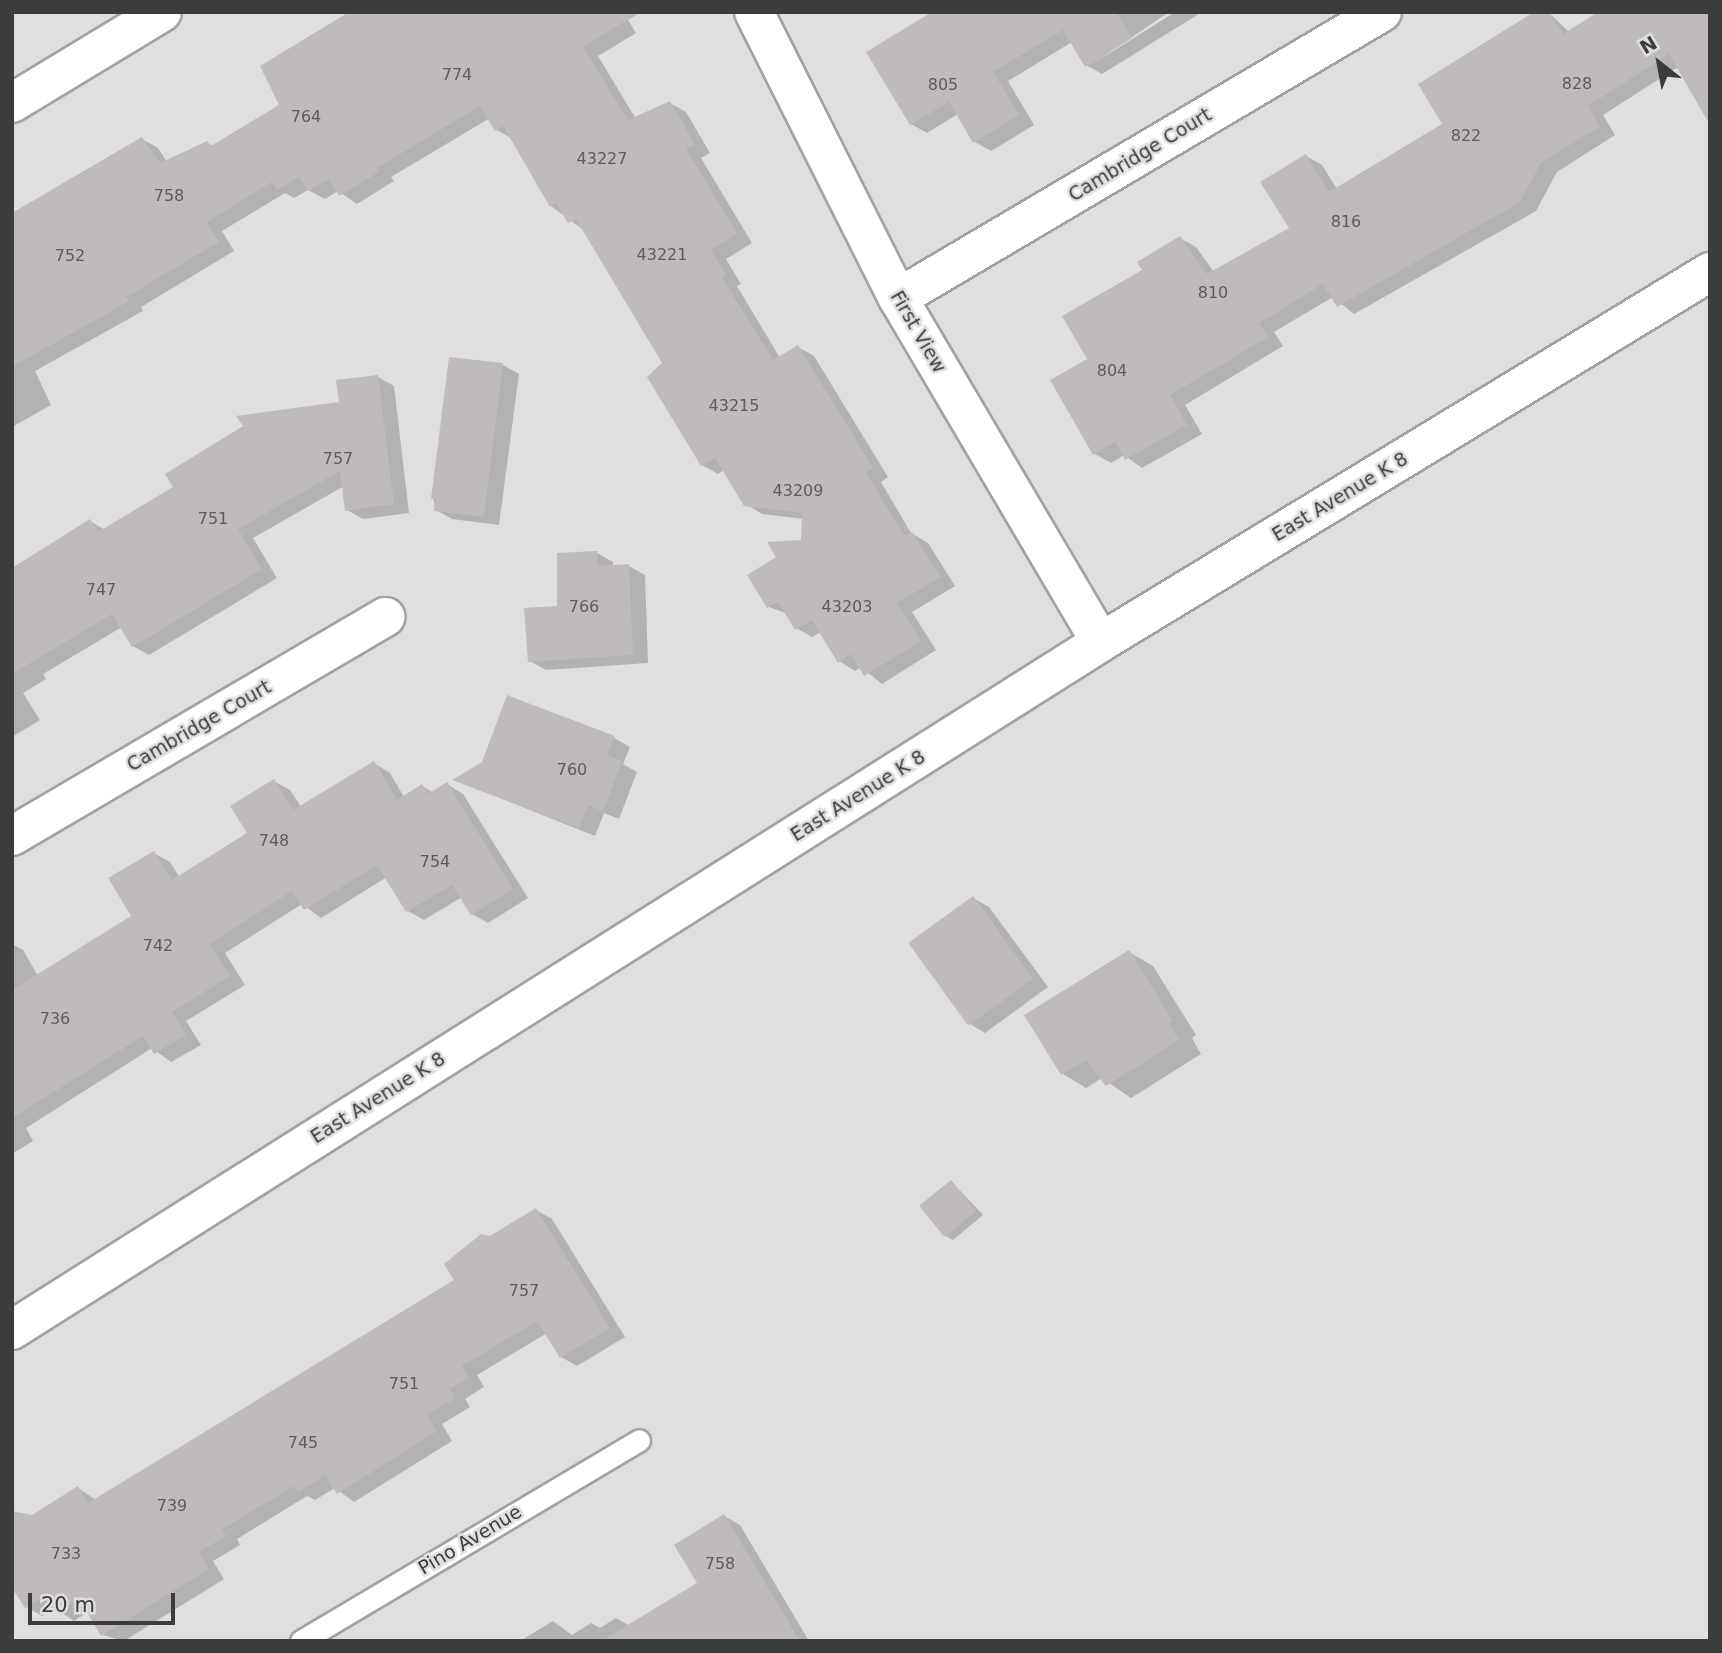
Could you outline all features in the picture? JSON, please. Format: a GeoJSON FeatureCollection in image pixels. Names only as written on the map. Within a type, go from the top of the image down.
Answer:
{"type":"FeatureCollection","features":[{"type":"Feature","properties":{"kind":"street"},"geometry":{"type":"LineString","coordinates":[[12,103],[162,12]]}},
{"type":"Feature","properties":{"kind":"street","name":"First View"},"geometry":{"type":"LineString","coordinates":[[754,12],[898,298],[1101,642]]}},
{"type":"Feature","properties":{"kind":"street","name":"Cambridge Court"},"geometry":{"type":"LineString","coordinates":[[898,298],[1382,12]]}},
{"type":"Feature","properties":{"kind":"street","name":"East Avenue K 8"},"geometry":{"type":"LineString","coordinates":[[12,1329],[1101,642],[1710,272]]}},
{"type":"Feature","properties":{"kind":"street","name":"Cambridge Court"},"geometry":{"type":"LineString","coordinates":[[12,836],[386,617]]}},
{"type":"Feature","properties":{"kind":"lane","name":"Pino Avenue"},"geometry":{"type":"LineString","coordinates":[[301,1641],[639,1440]]}},
{"type":"Feature","properties":{"kind":"building"},"geometry":{"type":"Polygon","coordinates":[[[349,12],[640,12],[583,47],[628,120],[670,101],[695,144],[686,149],[737,234],[711,250],[726,275],[722,277],[773,360],[798,345],[873,468],[866,472],[904,536],[912,532],[941,577],[897,603],[921,641],[864,676],[851,654],[838,663],[812,620],[795,630],[778,602],[767,608],[747,575],[776,557],[767,542],[801,540],[802,513],[744,506],[715,458],[701,466],[647,377],[662,363],[576,219],[568,223],[556,203],[550,207],[503,126],[495,131],[480,106],[377,168],[379,172],[339,196],[329,179],[308,191],[299,177],[277,190],[272,182],[207,222],[219,242],[126,297],[129,301],[12,367],[12,213],[142,137],[160,163],[207,141],[211,146],[279,105],[260,66],[349,12]]]}},
{"type":"Feature","properties":{"kind":"building"},"geometry":{"type":"Polygon","coordinates":[[[932,12],[1116,12],[1132,38],[1085,67],[1063,30],[993,72],[1019,115],[973,143],[949,102],[910,125],[866,52],[932,12]]]}},
{"type":"Feature","properties":{"kind":"building"},"geometry":{"type":"Polygon","coordinates":[[[1534,12],[1549,12],[1563,34],[1598,12],[1710,12],[1710,125],[1669,54],[1588,106],[1600,126],[1541,163],[1520,202],[1337,307],[1323,284],[1259,323],[1268,337],[1170,395],[1187,425],[1125,460],[1115,442],[1093,455],[1050,380],[1087,359],[1062,316],[1142,270],[1137,262],[1180,236],[1207,274],[1289,228],[1260,182],[1306,154],[1329,192],[1442,124],[1418,84],[1534,12]]]}},
{"type":"Feature","properties":{"kind":"building"},"geometry":{"type":"Polygon","coordinates":[[[449,357],[503,363],[484,517],[434,511],[435,498],[431,499],[449,357]]]}},
{"type":"Feature","properties":{"kind":"building"},"geometry":{"type":"Polygon","coordinates":[[[378,375],[394,504],[345,511],[340,471],[238,529],[262,569],[132,647],[112,614],[12,674],[12,568],[90,519],[98,532],[173,487],[165,474],[243,426],[236,416],[339,402],[336,380],[378,375]]]}},
{"type":"Feature","properties":{"kind":"building"},"geometry":{"type":"Polygon","coordinates":[[[597,551],[598,566],[629,564],[633,655],[528,662],[524,608],[557,606],[557,553],[597,551]]]}},
{"type":"Feature","properties":{"kind":"building"},"geometry":{"type":"Polygon","coordinates":[[[507,695],[615,736],[607,755],[622,761],[603,811],[588,805],[579,828],[452,780],[482,762],[507,695]]]}},
{"type":"Feature","properties":{"kind":"building"},"geometry":{"type":"Polygon","coordinates":[[[374,761],[397,800],[422,784],[428,794],[447,782],[513,889],[471,915],[452,885],[406,912],[377,865],[304,910],[292,891],[210,944],[230,976],[172,1012],[186,1035],[154,1054],[143,1036],[12,1118],[12,990],[131,916],[108,878],[154,851],[172,880],[247,833],[230,806],[274,779],[293,810],[374,761]]]}},
{"type":"Feature","properties":{"kind":"building"},"geometry":{"type":"Polygon","coordinates":[[[973,896],[1033,979],[968,1026],[908,943],[973,896]]]}},
{"type":"Feature","properties":{"kind":"building"},"geometry":{"type":"Polygon","coordinates":[[[1129,950],[1173,1021],[1169,1024],[1179,1040],[1106,1086],[1086,1060],[1061,1075],[1024,1015],[1129,950]]]}},
{"type":"Feature","properties":{"kind":"building"},"geometry":{"type":"Polygon","coordinates":[[[951,1180],[976,1211],[944,1237],[919,1206],[951,1180]]]}},
{"type":"Feature","properties":{"kind":"building"},"geometry":{"type":"Polygon","coordinates":[[[536,1208],[610,1328],[560,1358],[537,1321],[462,1366],[469,1378],[450,1389],[455,1398],[427,1415],[437,1431],[337,1494],[325,1475],[298,1493],[294,1486],[222,1529],[226,1536],[199,1552],[209,1569],[101,1636],[79,1599],[56,1613],[45,1596],[25,1608],[12,1588],[12,1511],[32,1515],[78,1486],[88,1503],[454,1280],[444,1264],[481,1234],[490,1236],[536,1208]]]}},
{"type":"Feature","properties":{"kind":"building"},"geometry":{"type":"Polygon","coordinates":[[[724,1514],[800,1641],[601,1641],[697,1583],[674,1545],[724,1514]]]}}]}
